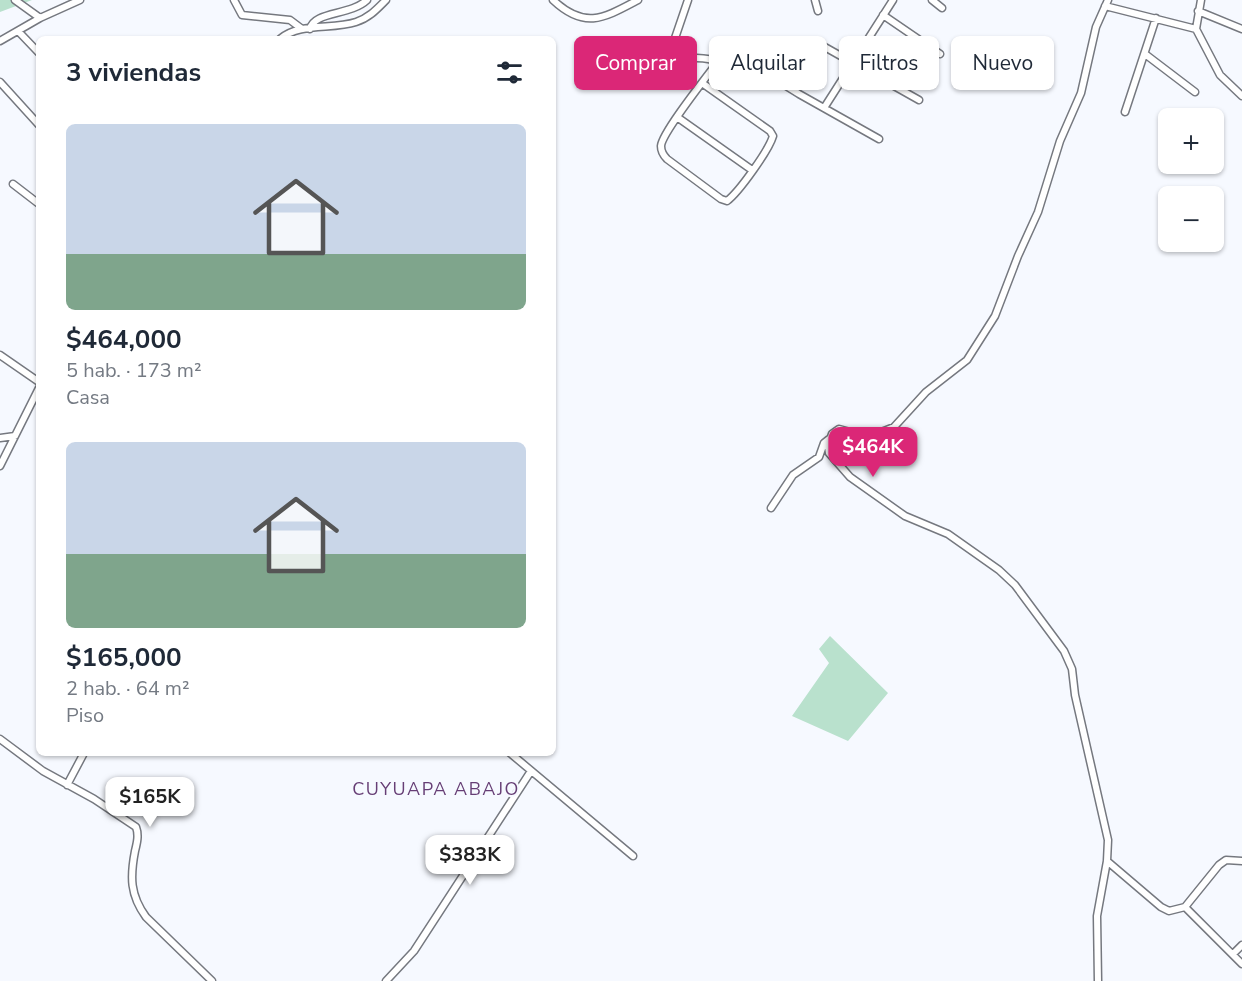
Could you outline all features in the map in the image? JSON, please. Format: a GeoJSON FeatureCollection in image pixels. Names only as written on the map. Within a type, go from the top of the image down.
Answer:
{"type":"FeatureCollection","features":[{"type":"Feature","properties":{"kind":"street"},"geometry":{"type":"LineString","coordinates":[[15,0],[40,18]]}},
{"type":"Feature","properties":{"kind":"street"},"geometry":{"type":"LineString","coordinates":[[0,41],[78,0]]}},
{"type":"Feature","properties":{"kind":"street"},"geometry":{"type":"LineString","coordinates":[[234,0],[242,15],[290,20],[302,29]]}},
{"type":"Feature","properties":{"kind":"street"},"geometry":{"type":"LineString","coordinates":[[310,29],[311,24],[318,17],[354,9],[367,0]]}},
{"type":"Feature","properties":{"kind":"street"},"geometry":{"type":"LineString","coordinates":[[283,36],[302,29],[356,22],[376,10],[386,0]]}},
{"type":"Feature","properties":{"kind":"street"},"geometry":{"type":"LineString","coordinates":[[553,0],[569,14],[590,19],[614,13],[638,0]]}},
{"type":"Feature","properties":{"kind":"street"},"geometry":{"type":"LineString","coordinates":[[688,0],[673,44],[674,51],[683,57],[709,59]]}},
{"type":"Feature","properties":{"kind":"street"},"geometry":{"type":"LineString","coordinates":[[815,0],[818,10]]}},
{"type":"Feature","properties":{"kind":"street"},"geometry":{"type":"LineString","coordinates":[[870,36],[893,0]]}},
{"type":"Feature","properties":{"kind":"street"},"geometry":{"type":"LineString","coordinates":[[932,0],[942,8]]}},
{"type":"Feature","properties":{"kind":"street"},"geometry":{"type":"LineString","coordinates":[[1201,0],[1196,29],[1220,75],[1242,96]]}},
{"type":"Feature","properties":{"kind":"street"},"geometry":{"type":"LineString","coordinates":[[771,508],[793,475],[819,457],[824,443],[835,431],[839,429],[869,437],[894,427],[926,392],[967,360],[995,316],[1038,212],[1060,141],[1081,93],[1096,27],[1106,3],[1196,29]]}},
{"type":"Feature","properties":{"kind":"street"},"geometry":{"type":"LineString","coordinates":[[1198,11],[1242,29]]}},
{"type":"Feature","properties":{"kind":"street"},"geometry":{"type":"LineString","coordinates":[[883,15],[913,36]]}},
{"type":"Feature","properties":{"kind":"street"},"geometry":{"type":"LineString","coordinates":[[1125,112],[1156,18]]}},
{"type":"Feature","properties":{"kind":"street"},"geometry":{"type":"LineString","coordinates":[[18,30],[36,50]]}},
{"type":"Feature","properties":{"kind":"street"},"geometry":{"type":"LineString","coordinates":[[1145,54],[1195,92]]}},
{"type":"Feature","properties":{"kind":"street"},"geometry":{"type":"LineString","coordinates":[[702,84],[770,131],[773,136],[752,170],[727,201],[721,199],[662,153],[661,145],[664,137],[709,74]]}},
{"type":"Feature","properties":{"kind":"street"},"geometry":{"type":"LineString","coordinates":[[0,82],[36,122]]}},
{"type":"Feature","properties":{"kind":"street"},"geometry":{"type":"LineString","coordinates":[[824,108],[839,85]]}},
{"type":"Feature","properties":{"kind":"street"},"geometry":{"type":"LineString","coordinates":[[794,90],[879,139]]}},
{"type":"Feature","properties":{"kind":"street"},"geometry":{"type":"LineString","coordinates":[[901,90],[919,100]]}},
{"type":"Feature","properties":{"kind":"street"},"geometry":{"type":"LineString","coordinates":[[677,117],[752,170]]}},
{"type":"Feature","properties":{"kind":"street"},"geometry":{"type":"LineString","coordinates":[[13,184],[36,202]]}},
{"type":"Feature","properties":{"kind":"street"},"geometry":{"type":"LineString","coordinates":[[0,355],[36,380]]}},
{"type":"Feature","properties":{"kind":"street"},"geometry":{"type":"LineString","coordinates":[[0,466],[36,394]]}},
{"type":"Feature","properties":{"kind":"street"},"geometry":{"type":"LineString","coordinates":[[0,438],[15,436]]}},
{"type":"Feature","properties":{"kind":"street"},"geometry":{"type":"LineString","coordinates":[[830,439],[829,453],[832,458],[857,483],[878,495],[905,516],[960,541],[1008,578],[1064,651],[1072,669],[1076,701],[1107,834],[1107,861],[1097,916],[1098,981]]}},
{"type":"Feature","properties":{"kind":"street"},"geometry":{"type":"LineString","coordinates":[[0,739],[29,762],[136,827],[138,837],[131,882],[139,908],[212,981]]}},
{"type":"Feature","properties":{"kind":"street"},"geometry":{"type":"LineString","coordinates":[[67,784],[82,756]]}},
{"type":"Feature","properties":{"kind":"street"},"geometry":{"type":"LineString","coordinates":[[514,756],[633,856]]}},
{"type":"Feature","properties":{"kind":"street"},"geometry":{"type":"LineString","coordinates":[[386,981],[414,951],[531,771]]}},
{"type":"Feature","properties":{"kind":"street"},"geometry":{"type":"LineString","coordinates":[[1107,861],[1161,907],[1169,911],[1185,907],[1219,865],[1226,860],[1242,861]]}},
{"type":"Feature","properties":{"kind":"street"},"geometry":{"type":"LineString","coordinates":[[1185,907],[1242,964]]}},
{"type":"Feature","properties":{"kind":"street"},"geometry":{"type":"LineString","coordinates":[[1233,954],[1242,945]]}},
{"type":"Feature","properties":{"kind":"green space"},"geometry":{"type":"Polygon","coordinates":[[[0,0],[32,0],[0,12],[0,0]]]}},
{"type":"Feature","properties":{"kind":"green space"},"geometry":{"type":"Polygon","coordinates":[[[830,636],[888,693],[848,741],[792,716],[829,663],[819,649],[830,636]]]}},
{"type":"Feature","properties":{"kind":"district","name":"CUYUAPA ABAJO"},"geometry":{"type":"Point","coordinates":[436,789]}}]}
